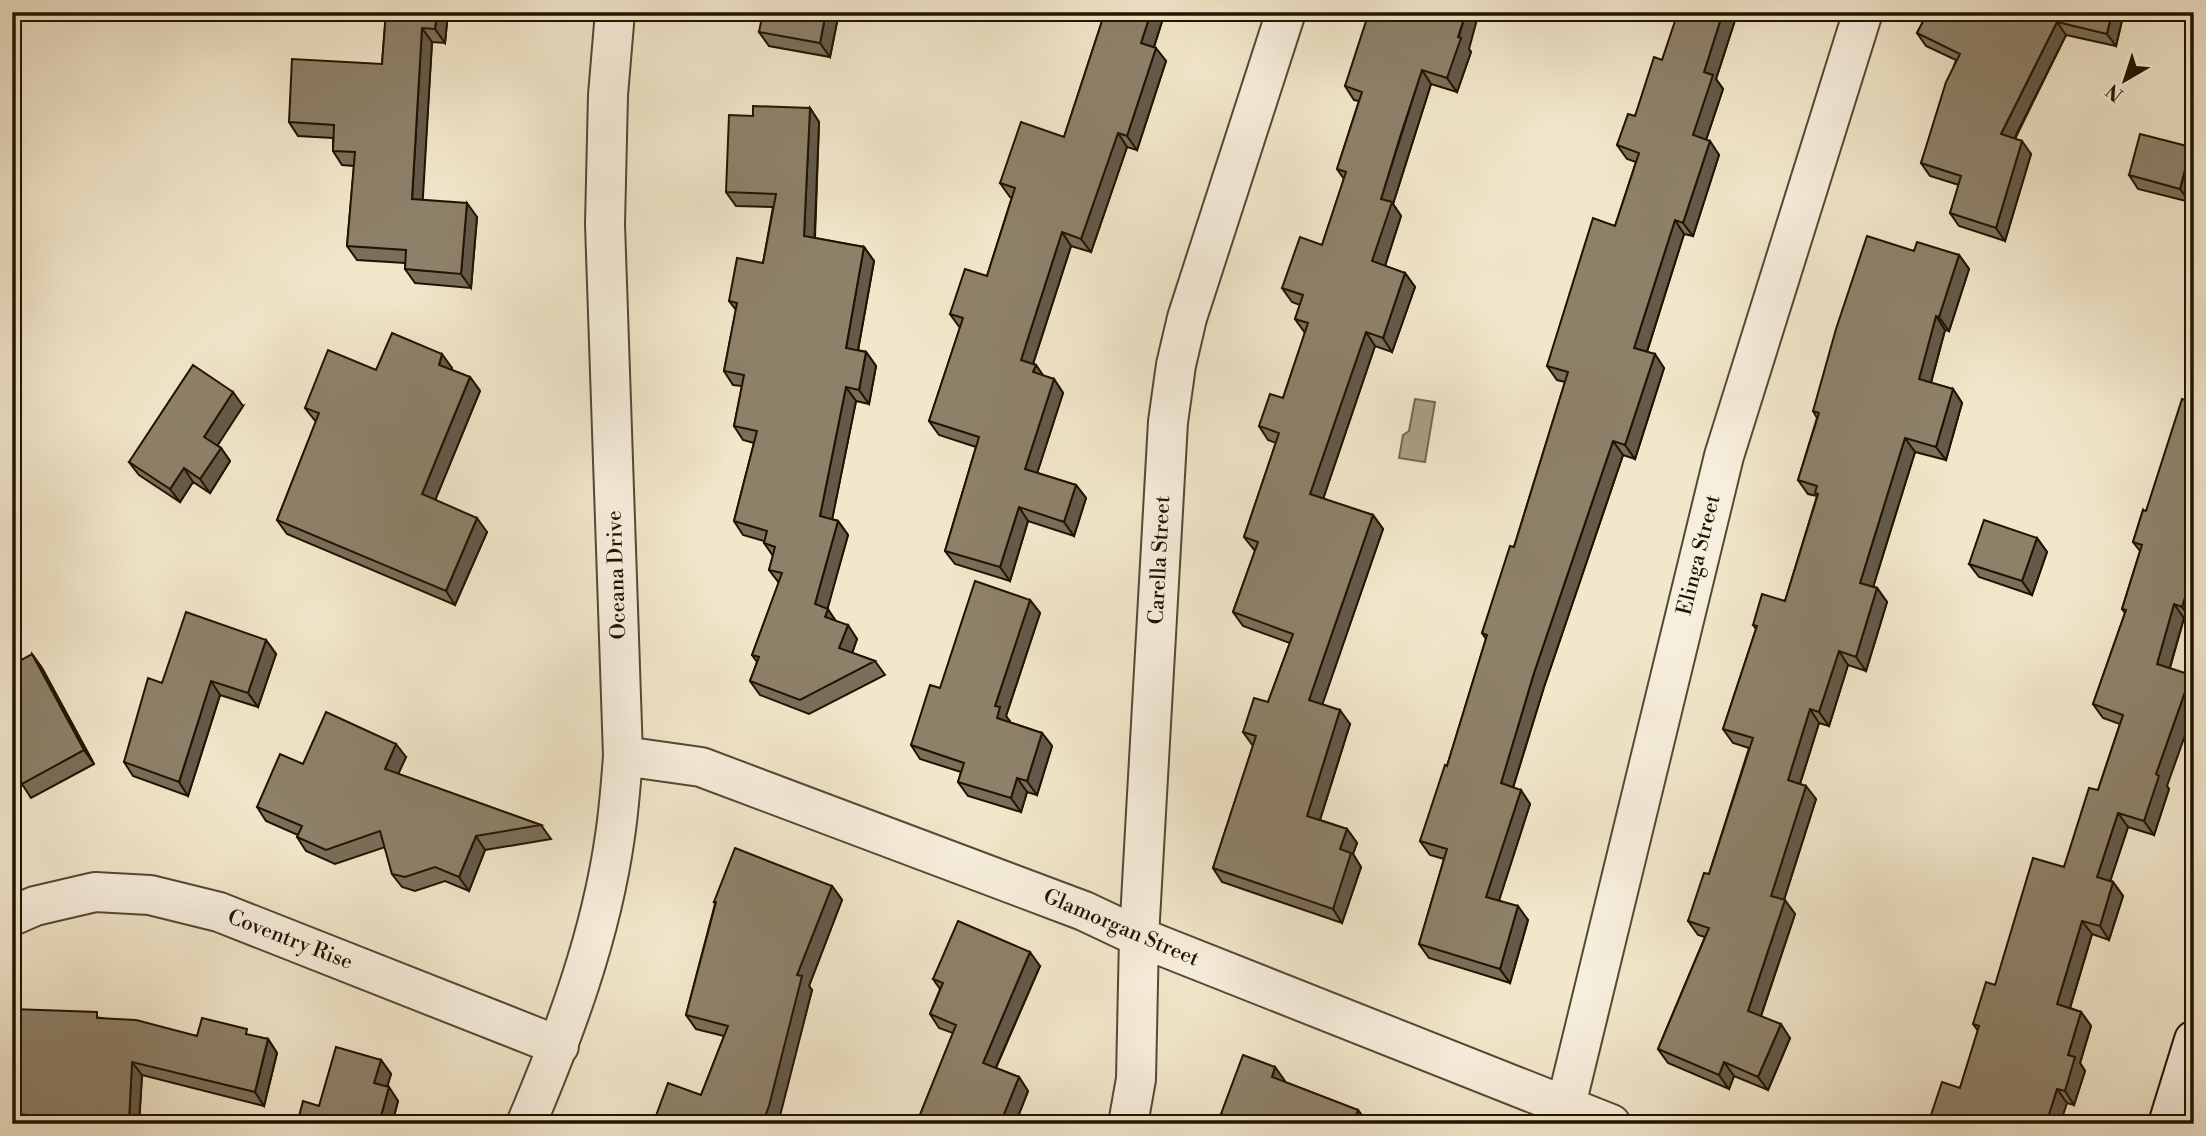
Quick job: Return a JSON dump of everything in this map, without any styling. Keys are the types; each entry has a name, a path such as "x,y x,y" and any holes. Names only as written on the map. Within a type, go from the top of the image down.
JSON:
{"street":[{"name":"Oceana Drive","path":"526,1124 559,1046 584,967 615,838 624,756 605,224 608,95 615,12"},
{"name":"Carella Street","path":"1128,1124 1136,1079 1139,937 1168,422 1176,365 1187,318 1286,12"},
{"name":"Elinga Street","path":"1566,1105 1724,456 1863,12"},
{"name":"Glamorgan Street","path":"624,756 701,767 1084,911 1139,937 1611,1124"},
{"name":"Coventry Rise","path":"12,916 35,906 95,892 150,895 219,912 559,1046"},
{"path":"2168,1124 2194,1040"}],"shaded area":[{"path":"1415,399 1435,402 1425,462 1399,458 1403,435 1409,431"}],"building":[{"path":"386,12 437,12 435,29 422,28 412,199 467,203 461,274 405,269 406,250 347,246 355,152 333,151 334,125 289,122 292,59 382,64"},
{"path":"763,12 826,12 820,43 759,32"},
{"path":"1105,12 1151,12 1141,43 1156,48 1127,136 1118,133 1081,239 1062,232 1021,360 1036,365 1033,372 1054,379 1025,469 1076,485 1064,522 1019,507 1000,567 945,551 979,437 929,421 963,318 950,314 965,269 987,276 1015,188 1000,183 1021,122 1064,137"},
{"path":"1369,12 1466,12 1458,37 1461,38 1447,78 1422,70 1400,137 1381,199 1392,202 1372,261 1405,273 1383,338 1366,332 1310,494 1373,515 1309,700 1340,710 1307,816 1347,829 1340,849 1351,853 1333,909 1213,868 1256,736 1243,732 1254,698 1268,702 1293,634 1233,612 1258,542 1244,537 1279,433 1259,426 1270,394 1283,398 1308,323 1295,319 1303,295 1282,288 1300,237 1322,245 1346,172 1337,169 1362,92 1345,86"},
{"path":"1678,12 1723,12 1704,72 1713,75 1693,135 1710,141 1683,223 1675,220 1634,348 1655,354 1625,445 1613,441 1534,673 1501,783 1521,790 1486,897 1518,906 1500,969 1419,944 1447,849 1420,841 1445,765 1447,766 1487,635 1482,633 1510,546 1514,547 1568,372 1547,366 1593,218 1615,226 1639,153 1617,145 1628,114 1635,116 1654,57 1662,60"},
{"path":"1928,12 2112,12 2107,34 2057,22 2001,134 2022,141 1996,228 1950,213 1961,176 1921,163 1946,82 1960,54 1917,33"},
{"path":"753,106 810,108 804,236 864,247 846,348 866,352 859,390 846,387 820,516 838,521 815,604 828,609 825,617 848,625 839,648 875,661 800,700 750,681 759,657 752,655 782,573 769,570 775,547 764,543 767,531 734,521 757,431 734,426 744,375 724,371 737,303 729,301 737,258 763,263 776,194 726,192 729,115 753,116"},
{"path":"2140,134 2191,147 2180,189 2129,175"},
{"path":"1867,236 1914,251 1917,242 1959,255 1939,317 1936,316 1919,379 1953,389 1936,447 1905,438 1860,583 1877,588 1856,657 1839,651 1819,712 1810,709 1788,780 1806,786 1771,896 1785,900 1748,1011 1781,1024 1758,1077 1724,1062 1719,1075 1658,1049 1709,928 1688,921 1704,873 1709,874 1753,738 1723,729 1757,626 1753,625 1762,594 1785,601 1818,494 1815,493 1817,486 1798,480 1819,413 1813,411 1836,329"},
{"path":"392,333 442,354 439,365 470,377 422,494 477,518 446,591 277,520 319,413 305,408 328,350 376,370"},
{"path":"193,365 233,392 204,437 221,448 200,479 184,468 170,489 129,462"},
{"path":"2182,399 2194,403 2194,569 2182,607 2174,604 2157,664 2191,675 2156,774 2159,776 2144,821 2118,813 2097,877 2113,882 2100,926 2082,921 2057,1004 2081,1012 2068,1055 2075,1057 2065,1091 2057,1089 2046,1124 1928,1124 1942,1082 1960,1088 1979,1026 1973,1024 1986,982 1995,985 2033,858 2064,867 2089,788 2098,790 2123,715 2093,704 2126,610 2122,609 2142,545 2133,542 2143,510 2146,511"},
{"path":"1984,520 2037,538 2022,581 1969,564"},
{"path":"975,581 1030,600 995,706 1000,707 997,718 1042,733 1027,781 1017,778 1011,798 958,782 964,763 911,745 930,685 940,688"},
{"path":"186,612 266,640 248,693 211,681 179,782 124,762 148,678 162,683"},
{"path":"32,654 84,750 22,784 12,767 12,665"},
{"path":"326,712 396,744 385,769 541,825 476,836 459,877 435,867 405,877 392,874 380,831 326,850 297,837 302,826 257,807 280,754 303,764"},
{"path":"735,848 832,886 797,975 802,976 769,1106 762,1124 653,1124 668,1083 701,1095 728,1026 686,1015 714,902"},
{"path":"958,921 1030,952 983,1063 1019,1077 1000,1124 929,1124 930,1119 920,1115 956,1025 930,1014 943,983 933,979"},
{"path":"12,1009 97,1012 97,1018 136,1020 197,1036 202,1018 247,1029 246,1034 268,1039 255,1092 132,1062 129,1121 12,1114"},
{"path":"336,1047 381,1060 374,1083 389,1087 379,1123 365,1119 363,1124 297,1124 303,1101 319,1106"},
{"path":"1243,1055 1275,1067 1272,1077 1358,1110 1353,1124 1232,1124 1234,1119 1221,1114"}]}
